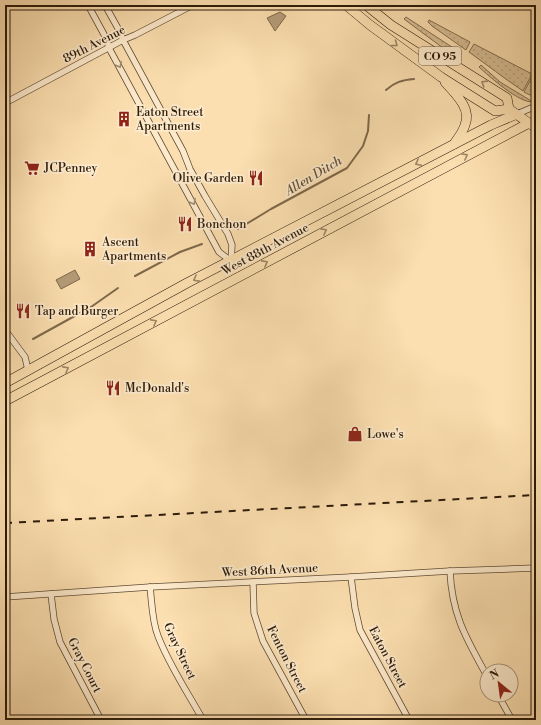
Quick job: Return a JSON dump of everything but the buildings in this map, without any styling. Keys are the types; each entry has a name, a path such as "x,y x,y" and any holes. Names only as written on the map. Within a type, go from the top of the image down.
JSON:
{"main road":[{"name":"CO 95","path":"346,5 370,25 441,77 495,111 509,109 534,123"},
{"name":"CO 95","path":"366,5 391,25 507,98 509,109"},
{"path":"441,77 464,106 466,113 466,124 453,146"},
{"name":"West 88th Avenue","path":"5,382 231,261 494,124 517,114"},
{"name":"West 88th Avenue","path":"5,401 534,123"}],"street":[{"path":"88,5 219,252 231,261"},
{"path":"105,5 120,32 122,40 183,151 205,196 228,234 232,245 231,261"},
{"name":"89th Avenue","path":"5,103 110,48 122,40 135,35 193,5"},
{"name":"West 88th Avenue","path":"517,114 536,106"},
{"path":"5,330 24,357 28,370"},
{"name":"West 86th Avenue","path":"5,597 150,587 450,571 536,568"},
{"path":"450,571 452,593 458,621 480,663"},
{"name":"Eaton Street","path":"351,577 355,608 360,630 409,720"},
{"name":"Fenton Street","path":"253,582 254,613 261,635 306,720"},
{"name":"Gray Street","path":"150,587 153,617 158,635 203,720"},
{"name":"Gray Court","path":"51,594 54,619 60,642 101,720"},
{"path":"502,703 512,720"}],"shaded area":[{"path":"280,12 286,16 275,31 267,18"},
{"path":"406,17 461,53 460,55 447,51 404,19"},
{"path":"429,20 470,42 466,50 432,26 428,22"},
{"path":"474,44 532,74 523,91 469,52"},
{"path":"481,65 500,82 533,102 520,98 505,89 479,67"},
{"path":"533,75 536,76 536,93 530,95 524,92"},
{"name":"Ascent Apartments","path":"75,270 80,279 61,289 56,280"}],"waterway":[{"name":"Allen Ditch","path":"386,90 399,82 414,79"},
{"name":"Allen Ditch","path":"238,229 271,209 347,168 363,146 368,131 369,115"},
{"path":"135,276 180,252 202,244"},
{"path":"33,339 91,307 118,288"},
{"path":"5,356 9,354"}],"railway":[{"path":"5,523 536,495"}],"place":[{"name":"Eaton Street Apartments","path":"124,119"},
{"name":"JCPenney","path":"32,168"},
{"name":"Olive Garden","path":"256,178"},
{"name":"Bonchon","path":"185,224"},
{"name":"Ascent Apartments","path":"90,249"},
{"name":"Tap and Burger","path":"23,311"},
{"name":"McDonald's","path":"113,388"},
{"name":"Lowe's","path":"355,434"}]}
